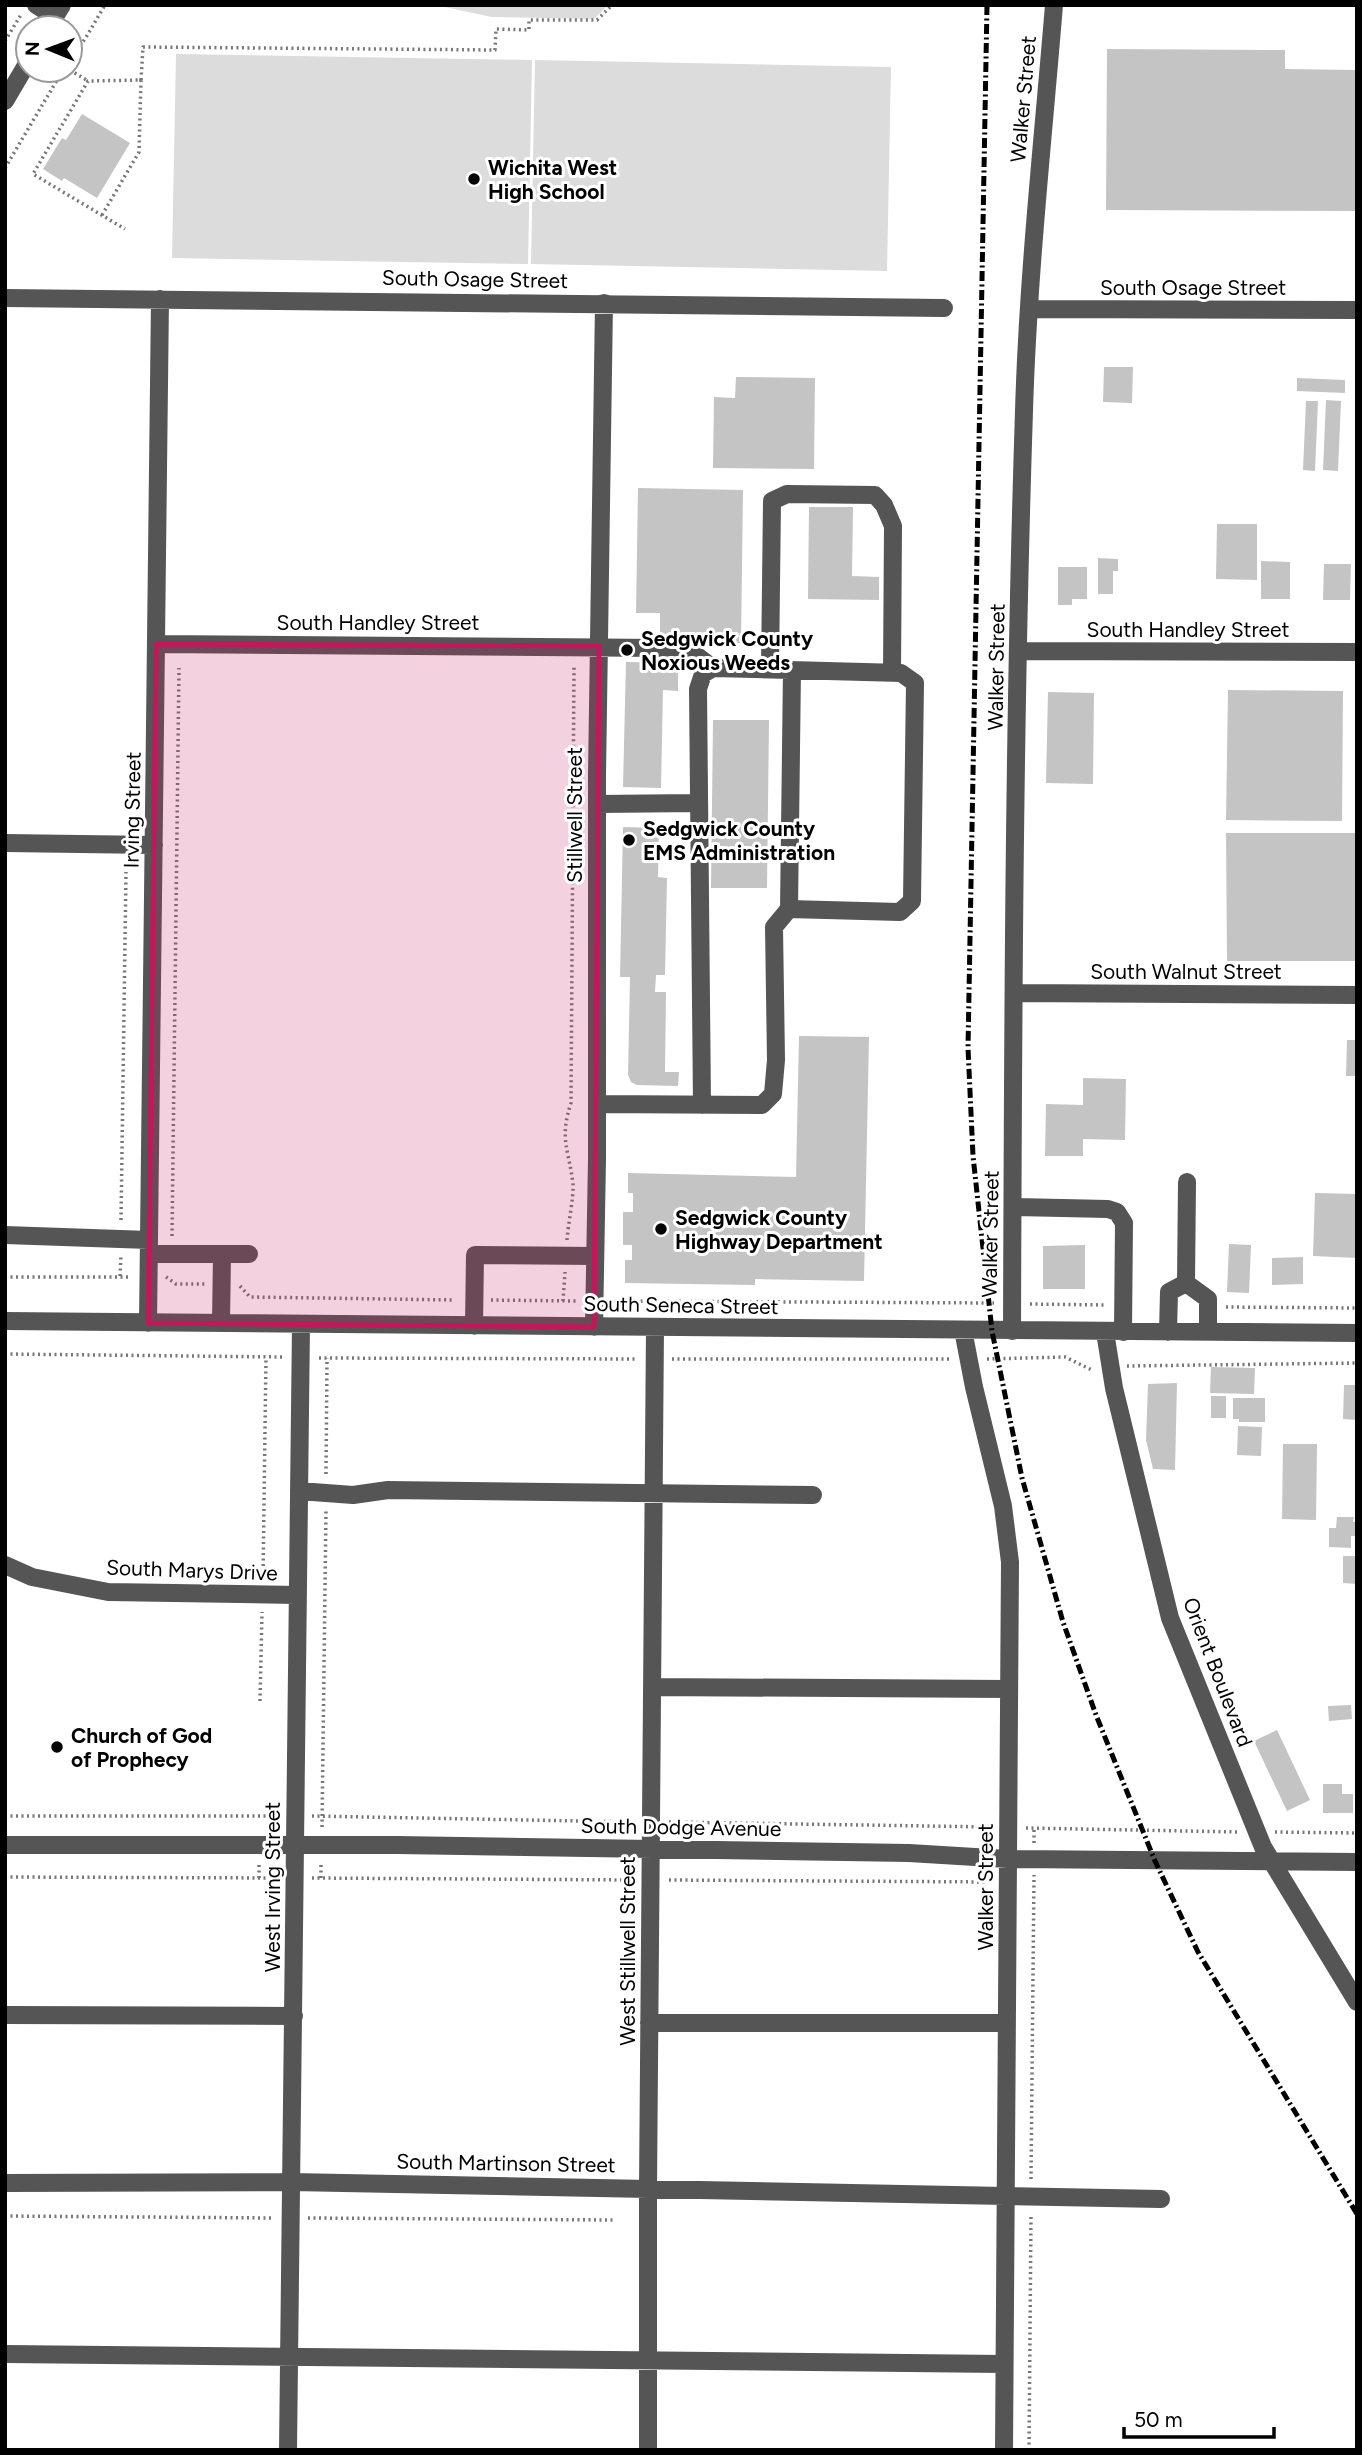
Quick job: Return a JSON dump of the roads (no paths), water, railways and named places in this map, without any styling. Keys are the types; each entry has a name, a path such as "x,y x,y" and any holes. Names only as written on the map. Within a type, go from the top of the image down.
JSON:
{"street":[{"name":"Walker Street","path":"1012,1331 1024,409 1029,309 1055,5"},
{"path":"5,101 15,84"},
{"name":"South Osage Street","path":"5,298 944,308"},
{"name":"Irving Street","path":"148,1323 160,299"},
{"name":"Stillwell Street","path":"594,1327 597,804 604,303"},
{"name":"South Osage Street","path":"1029,309 1357,310"},
{"path":"770,670 772,501 787,494 875,495 884,505 893,526 892,672"},
{"name":"South Handley Street","path":"156,644 660,648 693,653 713,668"},
{"name":"South Handley Street","path":"1019,651 1357,652"},
{"path":"702,1105 698,689 703,674 713,668 901,673 915,683 912,901 900,912 789,909"},
{"path":"597,1104 762,1105 774,1094 774,927 789,909 792,670"},
{"path":"597,804 699,803"},
{"path":"5,844 154,845"},
{"name":"South Walnut Street","path":"1015,993 1357,995"},
{"path":"1186,1283 1187,1182"},
{"path":"1013,1207 1108,1209 1117,1212 1124,1223 1123,1332"},
{"path":"5,1235 121,1239 172,1254 249,1254"},
{"path":"222,1254 222,1323"},
{"path":"474,1326 475,1255 595,1256"},
{"path":"1186,1283 1208,1298 1208,1332"},
{"path":"1168,1332 1168,1292 1186,1283"},
{"name":"South Seneca Street","path":"5,1321 1357,1333"},
{"name":"West Irving Street","path":"288,2450 301,1324"},
{"name":"West Stillwell Street","path":"648,2450 654,1327"},
{"name":"Walker Street","path":"963,1330 1003,1506 1010,1562 1004,2450"},
{"name":"Orient Boulevard","path":"1105,1332 1110,1368 1170,1618 1256,1832 1357,2002"},
{"path":"299,1490 353,1495 388,1490 813,1495"},
{"name":"South Marys Drive","path":"5,1565 32,1577 108,1592 297,1595"},
{"path":"652,1687 1009,1689"},
{"name":"South Dodge Avenue","path":"5,1844 322,1844 909,1853 1034,1860 1357,1862"},
{"path":"5,2015 294,2016"},
{"path":"649,2023 1007,2023"},
{"name":"South Martinson Street","path":"5,2183 292,2182 1161,2199"},
{"path":"5,2354 1004,2364"}],"railway":[{"path":"987,5 968,1048 973,1156 992,1331 1022,1478 1063,1622 1096,1715 1155,1861 1198,1952 1357,2214"}],"place":[{"name":"Wichita West High School","path":"474,179"},
{"name":"Sedgwick County Noxious Weeds","path":"627,650"},
{"name":"Sedgwick County EMS Administration","path":"629,840"},
{"name":"Sedgwick County Highway Department","path":"661,1229"},
{"name":"Church of God of Prophecy","path":"57,1747"}]}
